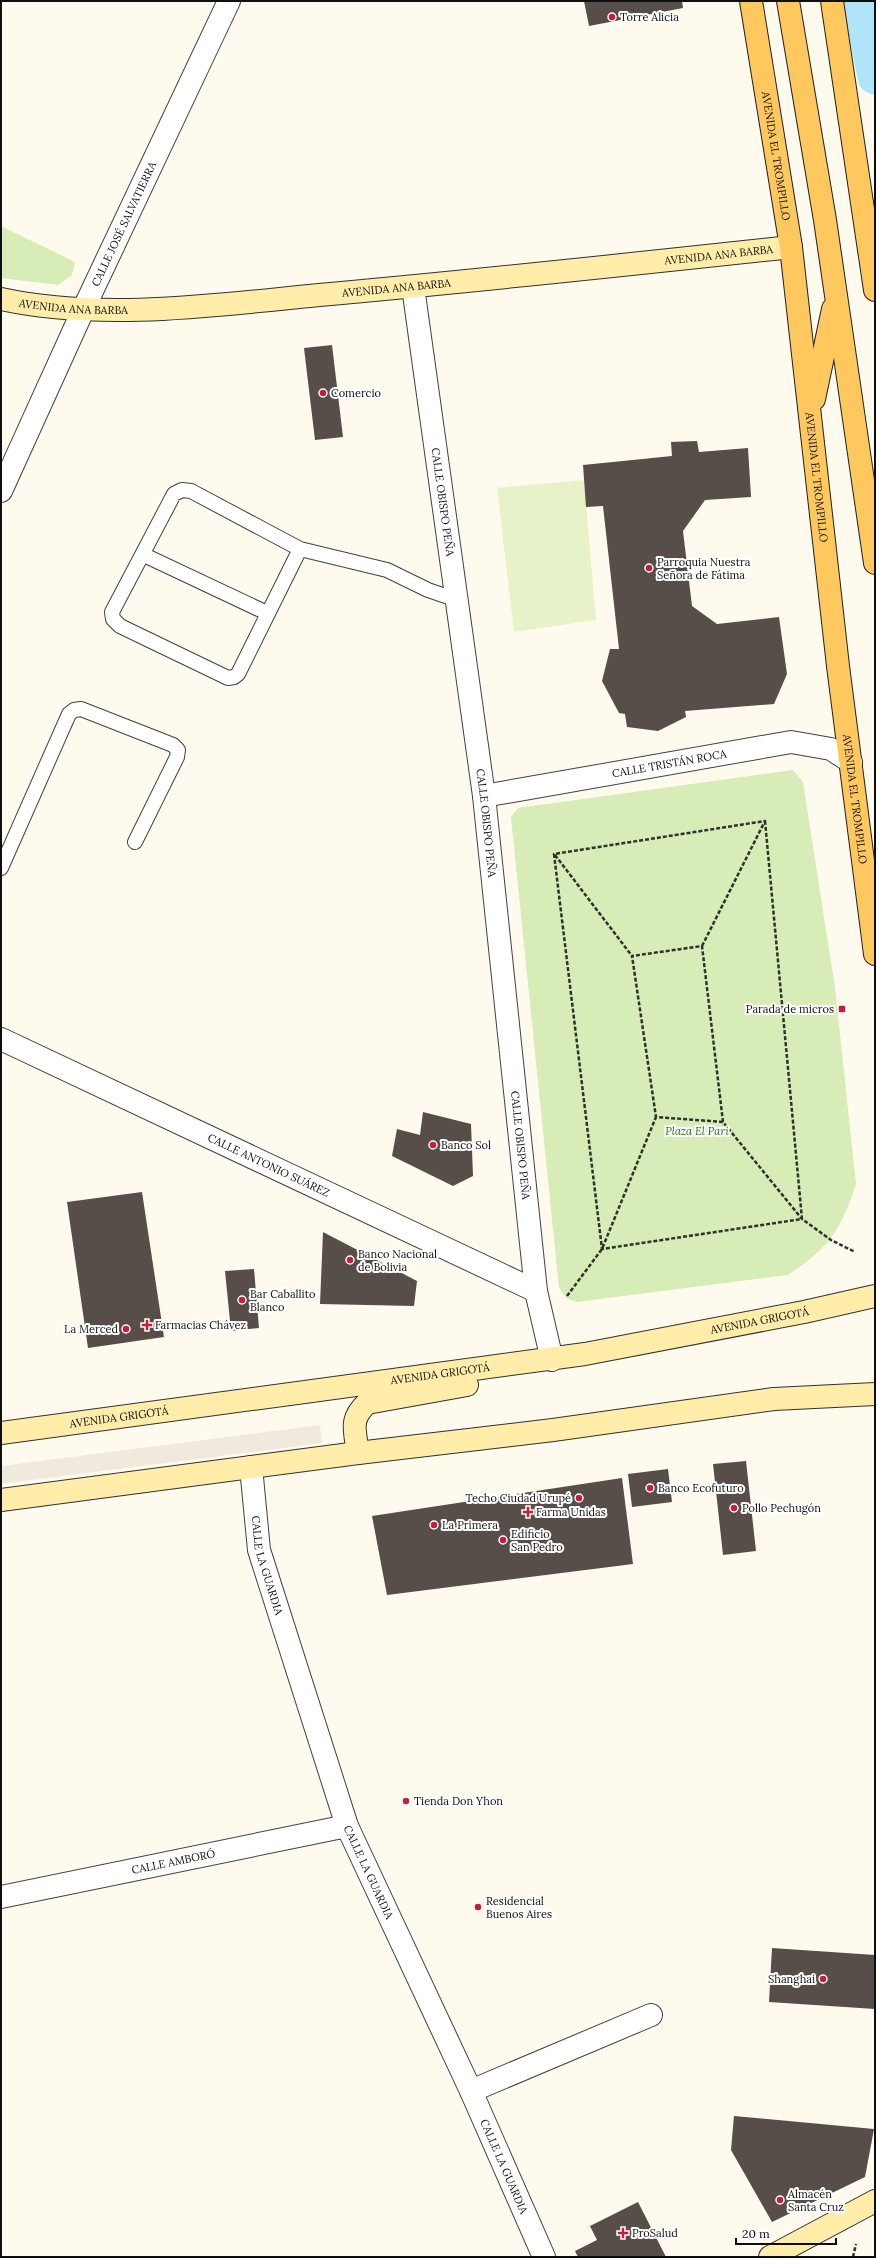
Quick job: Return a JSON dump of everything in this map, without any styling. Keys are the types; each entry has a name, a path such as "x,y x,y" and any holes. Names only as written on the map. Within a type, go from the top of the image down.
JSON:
{"main road":[{"name":"AVENIDA EL TROMPILLO","path":"751,1 791,247 838,666 875,954"},
{"path":"788,1 836,294 875,563"},
{"path":"832,1 875,290"},
{"name":"AVENIDA ANA BARBA","path":"1,299 38,307 175,308 413,287 791,247"},
{"path":"810,418 836,294"},
{"name":"AVENIDA GRIGOTÁ","path":"1,1433 552,1360 804,1312 875,1296"},
{"path":"358,1453 354,1425 356,1412 367,1403 542,1372 585,1354"},
{"path":"1,1500 358,1453 553,1430 774,1399 875,1394"},
{"path":"770,2257 875,2201"}],"street":[{"name":"CALLE JOSÉ SALVATIERRA","path":"1,491 84,308 229,1"},
{"name":"CALLE OBISPO PEÑA","path":"413,287 484,796 537,1296 552,1360"},
{"name":"CALLE TRISTÁN ROCA","path":"484,796 791,742 831,749 851,762"},
{"name":"CALLE ANTONIO SUÁREZ","path":"1,1039 537,1296"},
{"name":"CALLE LA GUARDIA","path":"251,1467 259,1550 346,1826 471,2091 544,2257"},
{"name":"CALLE AMBORÓ","path":"1,1897 346,1826"},
{"path":"471,2091 651,2014"}],"lane":[{"path":"300,550 267,613 238,674 234,678 228,678 120,626 113,620 112,612 144,555 174,494 182,490 191,491 300,550 386,570 428,590 457,600"},
{"path":"144,555 267,613"},
{"path":"1,868 69,714 74,710 81,709 173,745 178,750 177,757 135,842"}],"path":[{"path":"554,854 765,821"},
{"path":"765,821 702,946 723,1122 802,1219 831,1240 855,1252"},
{"path":"765,821 802,1219"},
{"path":"554,854 602,1249"},
{"path":"537,1296 566,1298 602,1249 656,1117 632,956 554,854"},
{"path":"632,956 702,946"},
{"path":"656,1117 723,1122"},
{"path":"602,1249 802,1219"}],"green space":[{"path":"1,226 75,262 72,275 58,285 1,278"},
{"path":"584,480 596,620 514,632 497,488"},
{"name":"Plaza El Pari","path":"793,770 803,782 835,988 856,1184 845,1214 832,1237 824,1246 814,1256 788,1275 577,1302 566,1298 559,1288 511,817 518,808"}],"shaded area":[{"path":"320,1425 322,1443 1,1484 1,1466"}],"building":[{"name":"Torre Alicia","path":"584,1 682,1 683,8 589,26"},
{"name":"Comercio","path":"332,345 343,437 315,440 304,348"},
{"name":"Parroquia Nuestra Señora de Fátima","path":"697,441 699,452 748,448 751,497 705,500 683,531 692,606 717,624 779,617 787,674 774,704 685,711 686,717 658,731 627,727 625,714 619,713 602,681 610,649 619,649 603,506 586,507 583,465 672,456 671,442"},
{"name":"Banco Sol","path":"423,1112 471,1124 473,1176 453,1186 392,1156 397,1129 420,1135"},
{"path":"142,1192 164,1337 88,1348 67,1202"},
{"name":"Banco Nacional de Bolivia","path":"323,1232 417,1281 414,1306 320,1304"},
{"name":"Bar Caballito Blanco","path":"254,1269 259,1328 231,1331 225,1271"},
{"name":"Pollo Pechugón","path":"746,1461 756,1551 723,1555 713,1464"},
{"name":"Banco Ecofuturo","path":"668,1469 672,1502 632,1507 628,1474"},
{"name":"Edificio San Pedro","path":"622,1478 633,1564 387,1595 372,1516"},
{"name":"Shanghai","path":"772,1948 875,1955 875,2009 769,2002"},
{"path":"734,2116 874,2129 865,2177 772,2222 731,2150"},
{"name":"ProSalud","path":"638,2202 666,2257 578,2257 575,2251 597,2240 590,2226"}],"waterway":[{"path":"860,1 875,77"}],"place":[{"name":"Torre Alicia","path":"612,17"},
{"name":"Comercio","path":"323,393"},
{"name":"Parroquia Nuestra Señora de Fátima","path":"649,568"},
{"name":"Parada de micros","path":"842,1009"},
{"name":"Banco Sol","path":"433,1145"},
{"name":"Banco Nacional de Bolivia","path":"350,1260"},
{"name":"Bar Caballito Blanco","path":"242,1300"},
{"name":"Farmacias Chávez","path":"147,1325"},
{"name":"La Merced","path":"126,1329"},
{"name":"Banco Ecofuturo","path":"650,1488"},
{"name":"Techo Ciudad Urupé","path":"579,1498"},
{"name":"Pollo Pechugón","path":"734,1508"},
{"name":"Farma Unidas","path":"528,1512"},
{"name":"La Primera","path":"434,1525"},
{"name":"Edificio San Pedro","path":"503,1540"},
{"name":"Tienda Don Yhon","path":"406,1801"},
{"name":"Residencial Buenos Aires","path":"478,1907"},
{"name":"Shanghai","path":"823,1979"},
{"name":"Almacén Santa Cruz","path":"780,2200"},
{"name":"ProSalud","path":"623,2233"}]}
